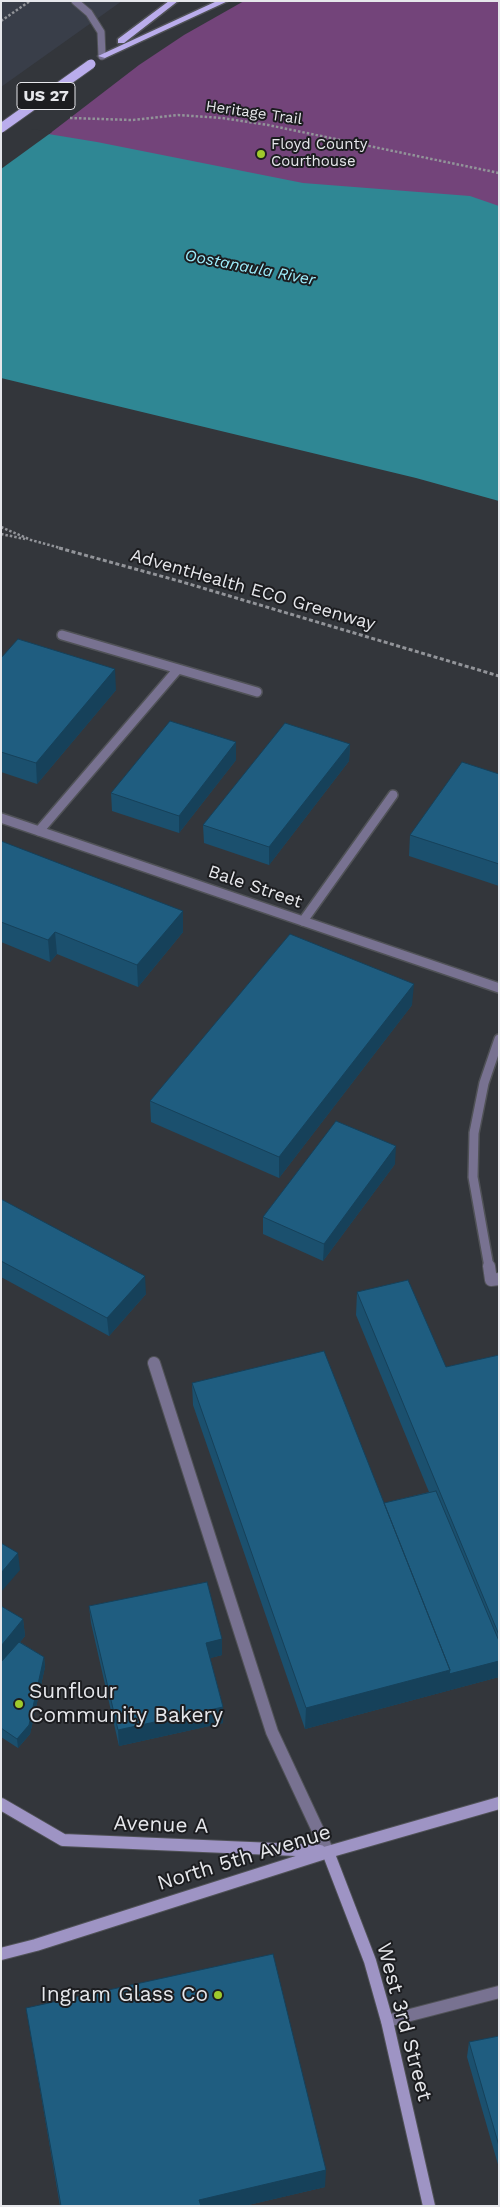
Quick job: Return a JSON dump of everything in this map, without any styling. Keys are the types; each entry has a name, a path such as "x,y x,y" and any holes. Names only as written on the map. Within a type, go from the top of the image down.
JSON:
{"main road":[{"name":"US 27","path":"1,128 102,56 174,1"},
{"path":"102,56 224,1"}],"street":[{"path":"76,1 89,13 96,23 100,32 102,56"},
{"path":"62,635 257,692"},
{"path":"39,831 178,669"},
{"path":"304,921 393,795"},
{"name":"Bale Street","path":"1,818 499,988"},
{"path":"499,1039 484,1082 474,1133 473,1177 491,1280 499,1279"},
{"path":"154,1363 272,1732 328,1852"},
{"name":"North 5th Avenue","path":"1,1954 36,1945 328,1852 499,1803"},
{"name":"Avenue A","path":"1,1804 63,1840 328,1852"},
{"name":"West 3rd Street","path":"328,1852 370,1961 387,2021 429,2206"},
{"path":"387,2021 499,1992"}],"path":[{"path":"1,21 30,1"},
{"name":"Heritage Trail","path":"68,118 132,120 178,115 222,118 268,124 499,173"},
{"name":"AdventHealth ECO Greenway","path":"1,527 31,540 225,594 499,676"},
{"path":"1,534 31,540"}],"shaded area":[{"path":"1,1 122,1 1,87"},
{"name":"Floyd County Courthouse","path":"244,1 499,1 499,322 1,171 139,65 184,35"}],"water":[{"name":"Oostanaula River","path":"30,131 97,142 303,183 470,196 499,206 499,501 416,478 1,378 1,132"}],"pier":[{"path":"1,129 31,129 52,132 1,169"}],"building":[{"path":"18,639 115,669 36,763 1,752 1,658"},
{"path":"170,721 236,742 179,816 111,793"},
{"path":"285,723 350,744 269,847 203,825"},
{"path":"462,762 499,774 499,864 410,835"},
{"path":"1,841 183,911 137,965 55,932 48,940 1,922"},
{"path":"290,934 414,984 279,1157 150,1101"},
{"path":"336,1121 396,1146 324,1244 263,1217"},
{"path":"1,1199 145,1276 107,1318 1,1261"},
{"path":"408,1280 446,1367 499,1355 499,1635 357,1292"},
{"path":"324,1351 450,1670 306,1708 192,1383"},
{"path":"436,1491 499,1641 499,1661 449,1674 450,1670 384,1503"},
{"path":"1,1543 18,1553 1,1573"},
{"path":"207,1582 222,1639 206,1643 223,1707 118,1730 89,1606"},
{"path":"1,1606 23,1619 1,1646"},
{"name":"Sunflour Community Bakery","path":"19,1642 44,1657 29,1725 17,1739 1,1728 1,1662"},
{"path":"273,1954 326,2170 199,2200 201,2206 61,2206 26,2008"},
{"path":"499,2036 499,2146 469,2042"}],"place":[{"name":"Floyd County Courthouse","path":"261,154"},
{"name":"Sunflour Community Bakery","path":"19,1704"},
{"name":"Ingram Glass Co","path":"218,1995"}]}
